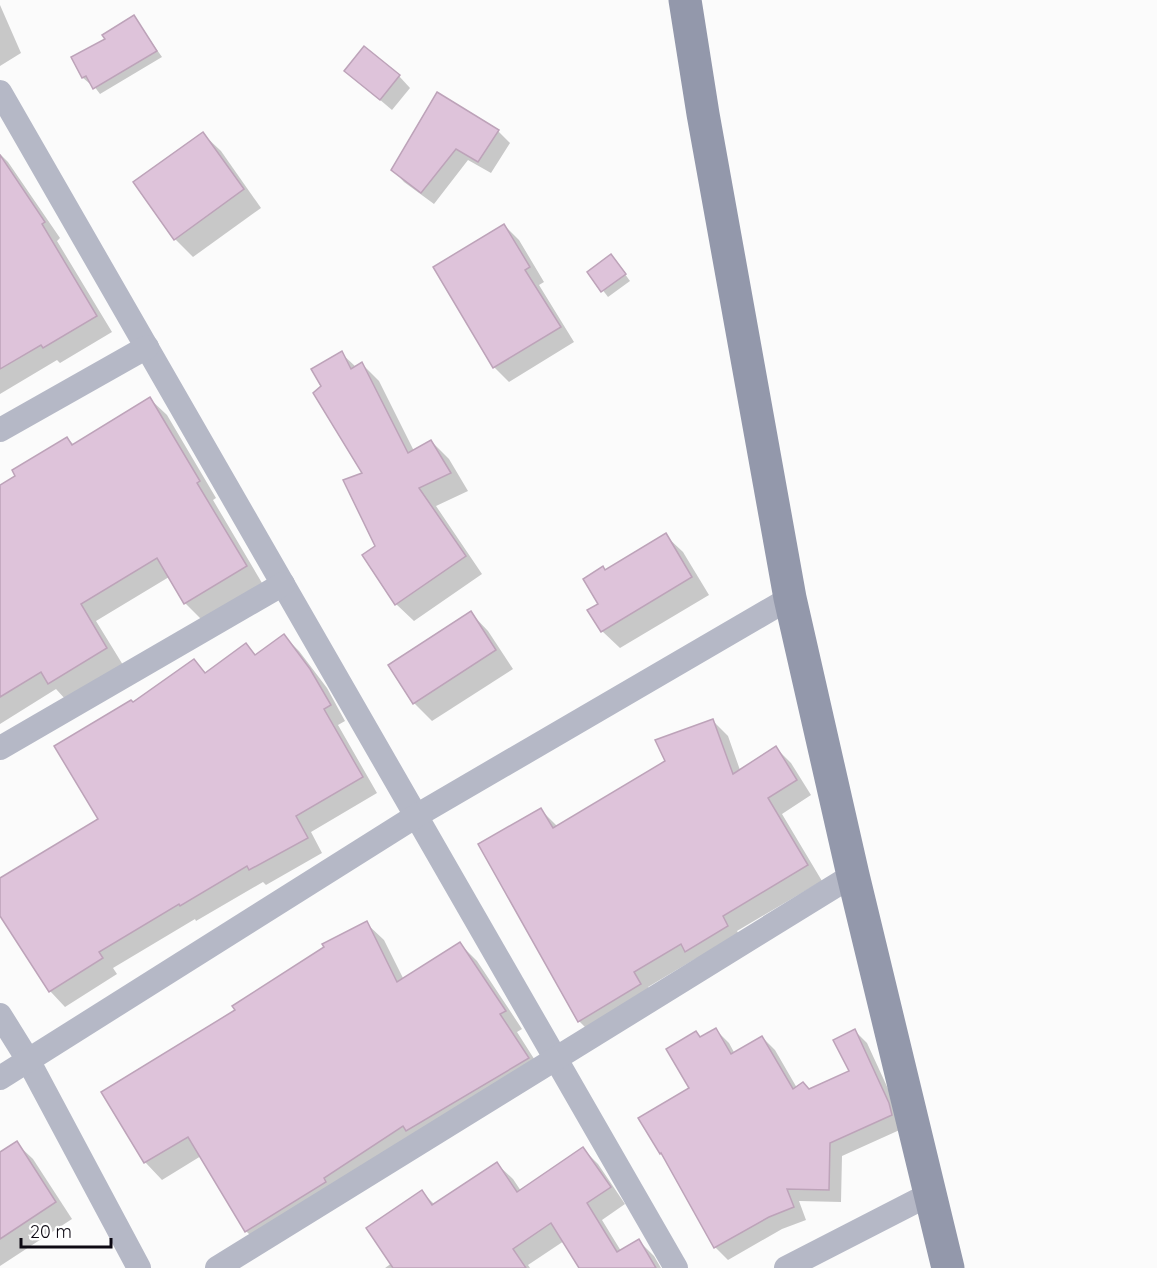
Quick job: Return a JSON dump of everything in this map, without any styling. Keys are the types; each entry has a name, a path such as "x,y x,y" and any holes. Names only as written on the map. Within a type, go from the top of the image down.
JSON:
{"street":[{"path":"685,0 703,114 790,597 853,875 948,1268"},
{"path":"0,92 676,1268"},
{"path":"0,430 147,347"},
{"path":"0,748 283,584"},
{"path":"0,1078 416,816 790,597"},
{"path":"217,1268 853,875"},
{"path":"0,1015 28,1060 139,1268"},
{"path":"786,1268 930,1194"}],"building":[{"path":"134,15 157,51 93,89 86,76 82,78 71,57 105,39 102,35"},
{"path":"364,46 400,75 380,100 344,71"},
{"path":"437,92 499,130 478,162 456,149 421,193 391,170"},
{"path":"203,132 244,189 174,240 133,182"},
{"path":"0,155 45,222 42,224 97,316 43,348 41,345 0,369"},
{"path":"504,224 530,267 525,270 561,327 493,368 433,267"},
{"path":"611,254 626,274 601,292 587,272"},
{"path":"342,351 351,369 362,362 408,453 431,440 451,473 419,488 466,556 395,605 362,555 375,546 343,480 362,473 313,393 321,386 311,369"},
{"path":"150,397 200,481 197,483 247,566 184,604 157,558 81,604 107,648 48,684 41,672 0,697 0,485 15,476 12,470 67,437 72,445"},
{"path":"666,533 692,577 601,632 587,610 598,604 583,579 603,566 605,570"},
{"path":"471,611 496,650 413,704 388,665"},
{"path":"284,634 310,669 331,705 324,709 363,777 296,816 308,838 249,870 247,866 180,906 179,904 99,952 103,958 49,992 0,916 0,878 98,819 54,746 131,700 133,702 194,659 205,673 246,643 255,655"},
{"path":"713,719 733,774 776,746 797,780 768,798 808,865 723,916 728,926 685,952 681,944 634,972 641,984 578,1022 478,844 541,808 553,828 665,761 655,740"},
{"path":"367,921 397,982 460,942 506,1011 500,1014 529,1058 406,1131 403,1126 324,1178 326,1182 245,1232 188,1137 144,1163 101,1092 235,1010 232,1006 324,947 322,944"},
{"path":"716,1028 731,1054 762,1036 793,1089 803,1082 809,1089 849,1071 833,1040 855,1029 889,1103 892,1115 830,1143 829,1190 787,1189 794,1207 769,1217 714,1248 661,1153 638,1118 689,1088 666,1049 696,1031 700,1037"},
{"path":"17,1141 56,1202 0,1239 0,1152"},
{"path":"583,1147 611,1187 587,1203 617,1252 639,1239 656,1268 579,1268 551,1223 513,1249 526,1268 393,1268 366,1228 422,1190 432,1205 497,1162 517,1192"}]}
